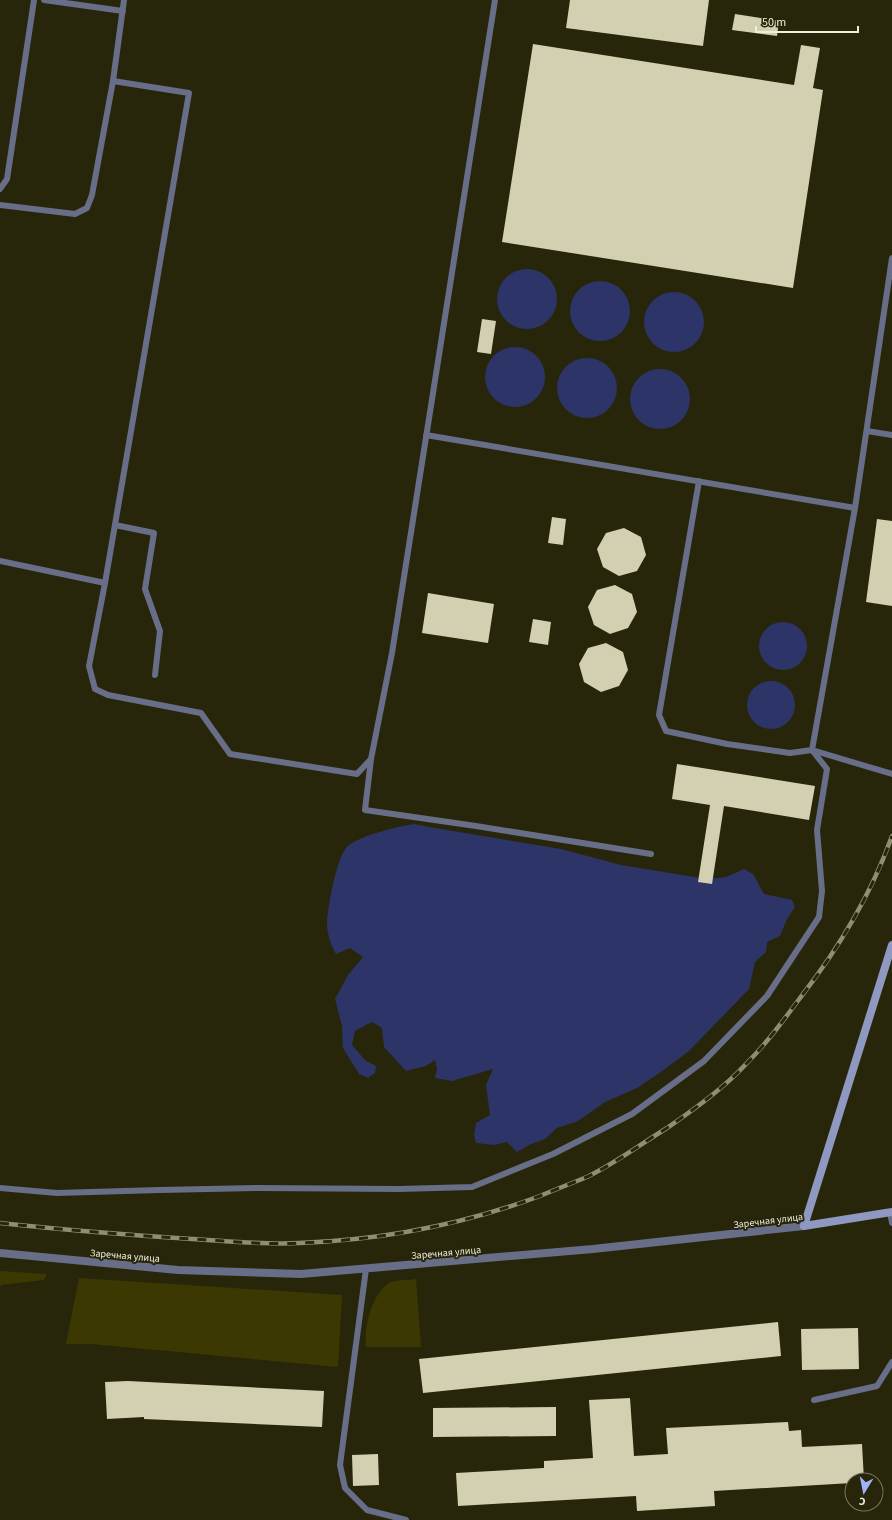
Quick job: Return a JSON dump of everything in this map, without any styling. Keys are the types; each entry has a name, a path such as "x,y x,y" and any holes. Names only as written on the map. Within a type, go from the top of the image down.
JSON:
{"street":[{"path":"804,1226 892,945"},
{"name":"Заречная улица","path":"0,1253 178,1270 301,1274 593,1249 804,1226 891,1212"}],"lane":[{"path":"0,189 7,179 34,0"},
{"path":"44,0 123,11"},
{"path":"0,205 75,214 87,208 92,195 113,81 124,0"},
{"path":"495,0 392,653 371,759 365,810 651,854"},
{"path":"113,81 189,93 105,583 89,666 95,689 108,695 201,713 230,754 357,774 371,759"},
{"path":"0,1188 57,1194 252,1188 399,1189 472,1187 553,1154 632,1114 704,1061 767,996 819,917 822,891 816,830 827,769 812,750 855,508 892,257"},
{"path":"867,431 892,435"},
{"path":"426,435 855,508"},
{"path":"699,482 659,715 666,731 726,744 790,753 812,750 892,774"},
{"path":"115,525 154,533 145,589 160,631 155,675"},
{"path":"0,561 105,583"},
{"path":"891,1212 892,1223"},
{"path":"366,1269 340,1465 345,1488 367,1510 406,1520"},
{"path":"814,1400 876,1386 892,1362"}],"shaded area":[{"path":"0,1271 47,1274 44,1280 1,1285 0,1288"},
{"path":"79,1278 342,1295 338,1367 92,1344 66,1344"},
{"path":"416,1279 421,1347 366,1347 366,1330 370,1312 373,1303 383,1288 391,1282"}],"water":[{"path":"527,269 544,274 552,282 557,299 552,316 544,324 527,329 510,324 502,316 497,299 502,282 510,274"},
{"path":"600,281 617,286 625,294 630,311 625,328 617,336 600,341 583,336 575,328 570,311 575,294 583,286"},
{"path":"674,292 691,297 699,305 704,322 699,339 691,347 674,352 657,347 649,339 644,322 649,305 657,297"},
{"path":"515,347 532,352 540,360 545,377 540,394 532,402 515,407 498,402 490,394 485,377 490,360 498,352"},
{"path":"587,358 604,363 612,371 617,388 612,405 604,413 587,418 570,413 562,405 557,388 562,371 570,363"},
{"path":"660,369 677,374 685,382 690,399 685,416 677,424 660,429 643,424 635,416 630,399 635,382 643,374"},
{"path":"778,622 788,622 800,629 807,641 807,651 800,663 788,670 778,670 770,666 763,659 759,651 759,641 763,633 770,626"},
{"path":"766,681 776,681 788,688 795,700 795,710 788,722 776,729 766,729 758,725 751,718 747,710 747,700 751,692 758,685"},
{"path":"414,824 561,849 621,865 707,879 726,877 744,869 753,874 764,894 792,900 795,907 787,919 780,936 767,942 766,952 755,962 749,989 689,1051 637,1088 605,1102 578,1121 557,1128 545,1139 529,1145 517,1152 507,1142 494,1145 476,1143 474,1135 476,1123 490,1115 486,1085 493,1069 452,1081 435,1078 437,1069 435,1060 426,1066 406,1071 384,1047 382,1028 372,1022 355,1031 352,1045 366,1061 376,1066 375,1073 368,1078 359,1074 343,1048 342,1026 335,999 348,975 363,957 350,948 336,954 329,938 327,922 333,884 339,863 346,848 358,840 398,827"}],"building":[{"path":"570,0 709,0 703,46 566,28"},
{"path":"735,14 779,21 777,36 732,30"},
{"path":"533,44 794,85 801,45 820,48 813,88 823,90 793,288 502,242"},
{"path":"482,319 496,321 491,354 477,352"},
{"path":"552,517 566,519 563,545 548,543"},
{"path":"877,519 892,521 892,606 866,602"},
{"path":"624,528 641,537 646,555 637,571 619,576 603,567 597,549 606,533"},
{"path":"615,585 632,594 637,612 628,628 610,634 594,625 588,607 597,590"},
{"path":"428,593 494,604 488,643 422,633"},
{"path":"533,619 551,622 548,645 529,642"},
{"path":"606,643 623,652 628,670 619,686 601,692 584,682 579,664 588,648"},
{"path":"677,764 815,786 809,820 724,806 712,884 698,882 710,805 672,799"},
{"path":"778,1322 781,1356 423,1393 419,1359"},
{"path":"858,1328 859,1369 802,1370 801,1329"},
{"path":"128,1381 324,1391 322,1427 144,1419 144,1417 107,1419 105,1382"},
{"path":"630,1398 634,1456 668,1454 666,1428 788,1422 789,1431 801,1430 802,1447 862,1444 864,1472 844,1472 844,1483 714,1491 715,1506 637,1511 636,1496 458,1506 456,1473 544,1468 544,1461 593,1458 589,1400"},
{"path":"556,1407 556,1436 433,1437 433,1408"},
{"path":"378,1454 379,1485 353,1486 352,1455"}],"railway":[{"path":"0,1223 144,1236 273,1244 330,1241 391,1234 451,1223 511,1206 589,1176 629,1153 698,1106 728,1082 760,1048 781,1024 841,940 864,900 884,858 892,836"}]}
